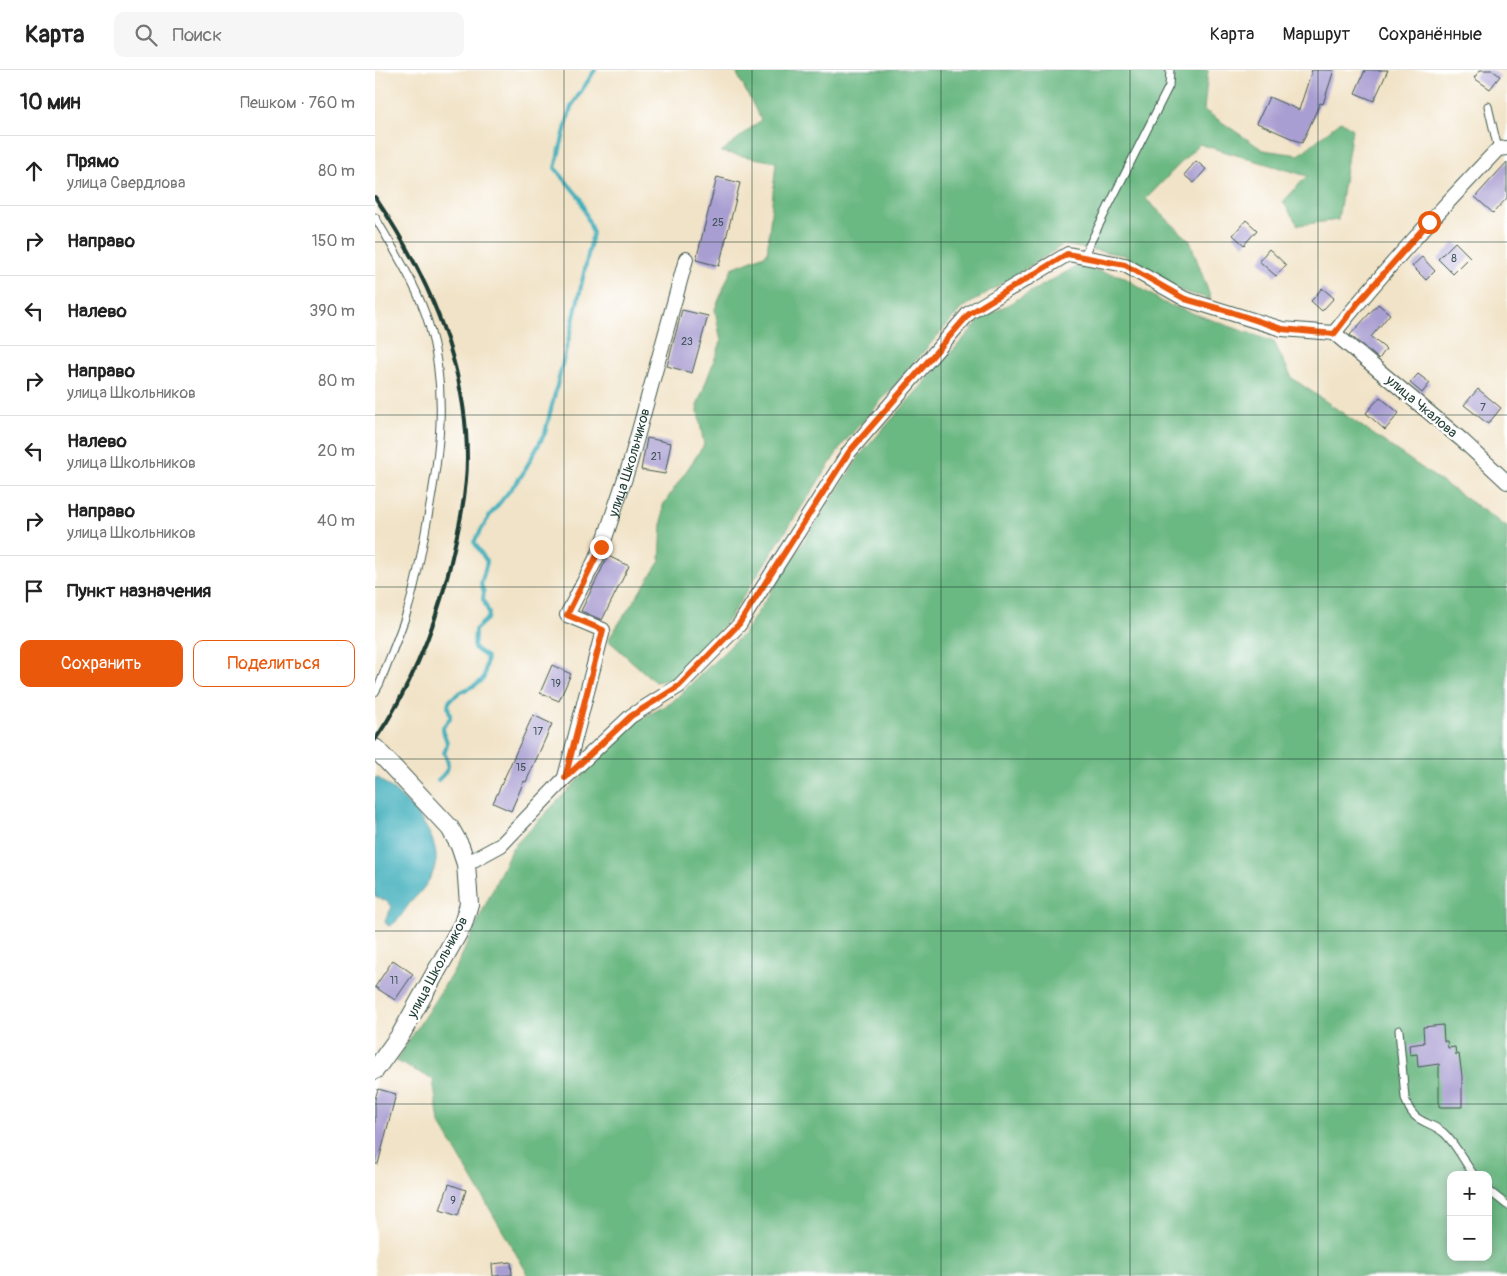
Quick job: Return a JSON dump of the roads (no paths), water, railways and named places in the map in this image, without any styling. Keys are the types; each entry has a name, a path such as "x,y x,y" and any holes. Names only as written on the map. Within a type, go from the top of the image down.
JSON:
{"street":[{"path":"565,778 631,716 679,686 739,624 849,452 969,314 1067,254 1125,265 1185,299 1282,329 1334,334 1358,303 1429,222 1503,148"},
{"name":"улица Школьников","path":"375,1070 401,1034 463,924 469,904 466,864 501,845 565,778 603,630 567,615 601,547 630,463 686,259"},
{"name":"улица Чкалова","path":"1334,334 1462,440 1507,482"},
{"path":"375,748 450,828 460,846 466,864"}],"lane":[{"path":"1083,257 1169,86 1170,70"},
{"path":"1487,106 1503,148"},
{"path":"375,217 423,305 435,346 441,400 440,435 435,479 420,562 407,611 375,692"},
{"path":"1399,1030 1405,1098 1408,1108 1424,1123 1444,1133 1471,1171"},
{"path":"1492,1193 1507,1205"}],"water":[{"path":"377,777 396,792 423,822 434,844 436,855 435,868 429,880 399,918 389,926 385,920 392,907 388,902 375,896 375,778"}],"waterway":[{"path":"438,780 448,768 448,761 444,753 447,742 443,727 450,718 449,702 452,698 482,680 485,672 487,657 474,648 475,630 488,618 489,613 483,599 484,592 481,584 487,562 474,542 490,515 522,475 545,433 593,233 580,198 555,168 571,107 595,70"}],"railway":[{"path":"375,197 411,257 441,321 452,354 460,388 467,458 467,473 461,516 448,574 435,618 409,681 375,740"}]}
